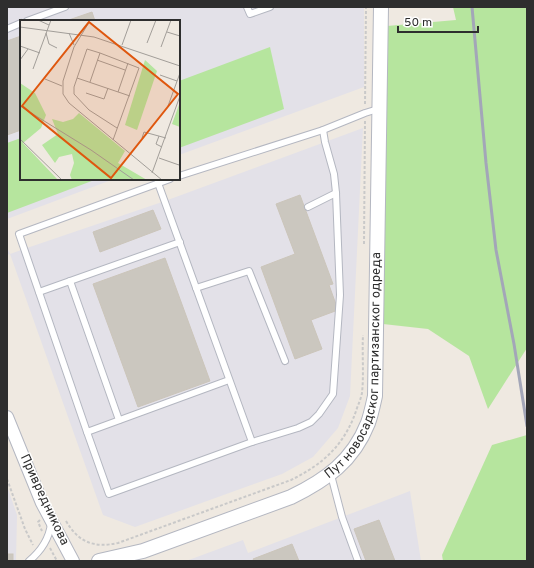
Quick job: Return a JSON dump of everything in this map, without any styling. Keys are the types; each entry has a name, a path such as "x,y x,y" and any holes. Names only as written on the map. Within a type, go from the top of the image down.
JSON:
{"street":[{"name":"Пут новосадског партизанског одреда","path":"99,561 143,551 291,497 312,487 331,475 345,461 359,443 368,423 375,396 380,7"},
{"name":"Привредникова","path":"7,417 47,519 73,561"},
{"path":"130,561 143,551"}],"lane":[{"path":"30,20 65,7"},
{"path":"248,7 250,14 270,7"},
{"path":"7,29 20,23"},
{"path":"180,176 323,130 378,109"},
{"path":"167,180 19,234 109,494 252,442 298,428 312,422 333,394 340,296 336,193 334,174 323,130"},
{"path":"158,183 252,442"},
{"path":"308,207 336,193"},
{"path":"39,292 180,242"},
{"path":"196,288 249,271 285,362"},
{"path":"70,281 119,420"},
{"path":"87,432 230,380"},
{"path":"331,475 342,517 358,561"},
{"path":"29,561 38,553 50,533 47,519"}],"path":[{"path":"364,244 366,7"},
{"path":"65,519 71,530 80,538 94,545 118,543 291,480 319,464 344,438 354,417 362,394 363,330"},
{"path":"7,479 29,537"}],"shaded area":[{"path":"7,7 364,7 364,87 180,155 180,20 20,20 20,180 111,180 7,219"},
{"path":"363,128 350,396 338,428 313,457 282,474 135,527 103,515 10,254 165,201"},
{"path":"7,248 10,254 7,255"},
{"path":"7,486 17,515 16,561 7,561"},
{"path":"410,491 421,561 186,561 243,540 248,553"}],"green space":[{"path":"453,7 527,7 527,348 488,409 469,356 428,329 383,324 387,26 456,20"},
{"path":"270,47 284,109 180,148 180,81"},
{"path":"20,138 20,180 94,180 7,213 7,143"},
{"path":"527,435 527,561 443,561 442,555 492,445"}],"building":[{"path":"92,12 95,20 69,20"},
{"path":"20,36 20,130 7,135 7,41"},
{"path":"300,195 333,284 329,285 338,310 311,320 322,349 295,359 261,267 295,254 276,204"},
{"path":"153,210 161,229 100,252 93,232"},
{"path":"165,258 210,381 138,407 93,284"},
{"path":"379,520 395,561 366,561 354,529"},
{"path":"292,544 299,561 254,561 253,559"},
{"path":"7,554 13,554 13,561 7,561"}],"railway":[{"path":"472,7 486,163 496,250 514,344 527,426"}]}
